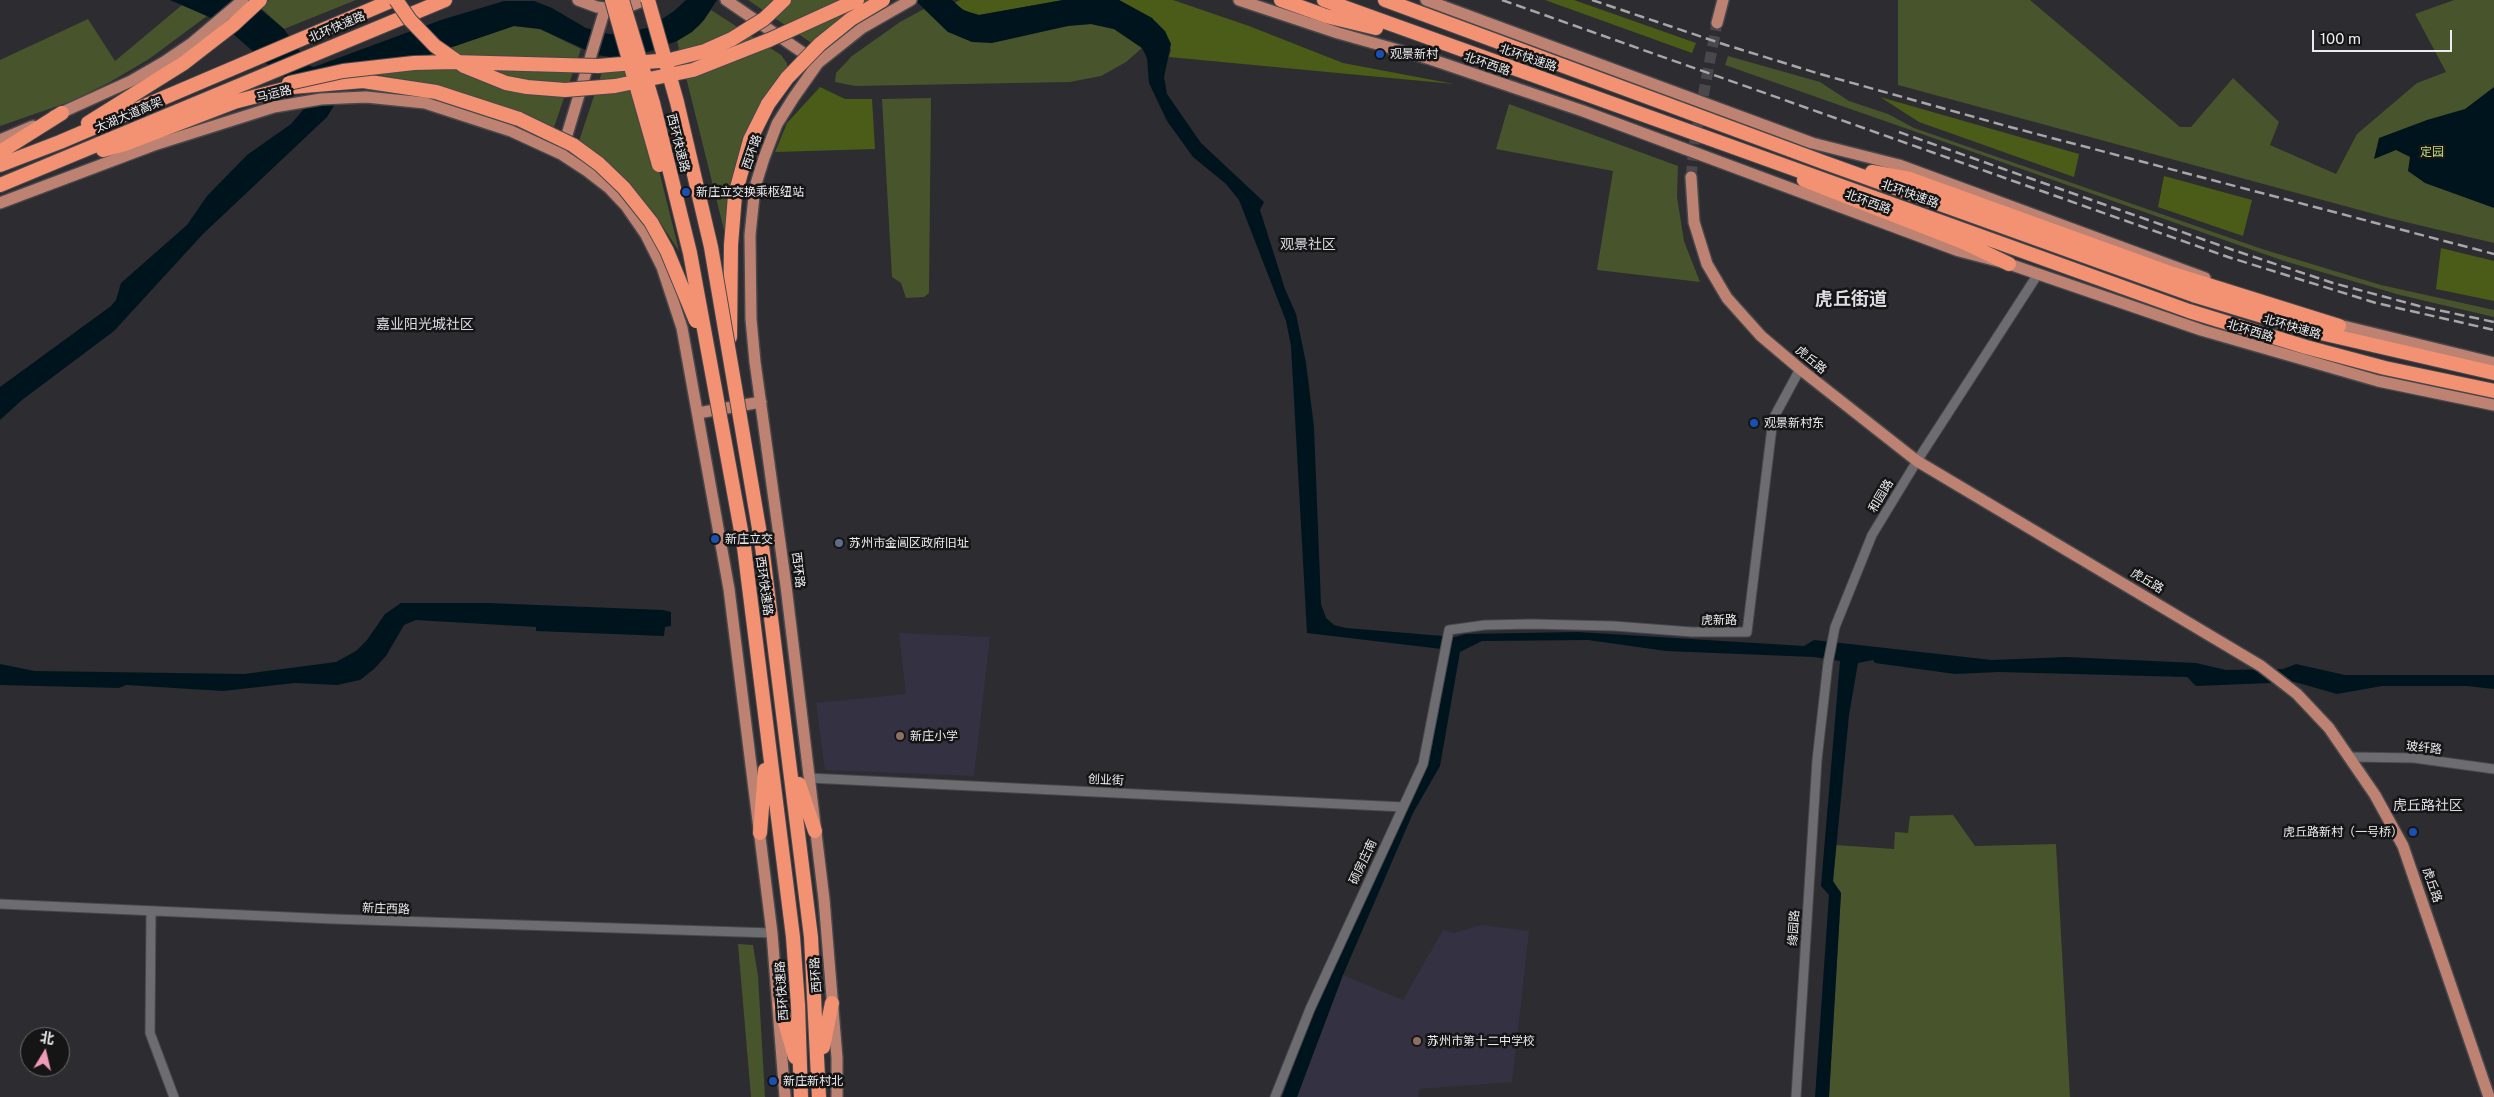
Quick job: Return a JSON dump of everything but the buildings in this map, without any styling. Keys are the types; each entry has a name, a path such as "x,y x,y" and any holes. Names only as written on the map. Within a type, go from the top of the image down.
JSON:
{"highway":[{"path":"60,142 120,101 184,63 219,29 260,0"},
{"path":"395,0 428,39 464,66 506,83 565,90 615,86 693,70 760,44 857,0"},
{"name":"北环快速路","path":"254,59 395,0"},
{"name":"北环快速路","path":"268,72 444,0"},
{"name":"西环快速路","path":"622,0 653,103 690,253 744,547 793,937 798,1006 801,1097"},
{"name":"西环快速路","path":"646,0 684,131 711,247 731,352 762,546 811,937 819,1097"},
{"path":"68,158 125,144 230,103 343,71 414,63 453,62 598,66 670,60 704,51 732,39 764,19 784,0"},
{"path":"731,352 730,276 732,221 740,171 754,130 775,93 809,54 842,26 883,0"},
{"path":"1281,0 1326,16 1431,40"},
{"name":"北环快速路","path":"1324,0 2188,311 2306,347 2385,368 2494,392"},
{"name":"北环快速路","path":"1385,0 1823,162 2193,295 2312,331 2494,373"},
{"path":"609,4 659,163 698,326"},
{"name":"太湖大道高架","path":"0,164 60,142 254,59"},
{"name":"太湖大道高架","path":"0,185 68,158 268,72"},
{"path":"289,85 363,81 416,88 492,109 559,137 607,171 642,209 667,251 709,354"},
{"path":"0,152 62,113"},
{"path":"1738,148 1815,186 1963,242 2009,264"},
{"path":"1823,162 1910,180 2173,274 2339,326"},
{"path":"760,833 768,737"},
{"path":"790,758 815,831"},
{"path":"818,1072 832,1003"},
{"path":"780,1006 801,1076"}],"main road":[{"path":"0,140 62,113 147,72 192,43 219,29 243,0"},
{"path":"578,0 628,7 646,0"},
{"path":"726,0 818,63 862,28 908,1"},
{"name":"北环西路","path":"1239,0 1338,33 1430,59 1583,111 1959,251 2009,264 2201,330 2271,352 2378,381 2494,405"},
{"path":"1426,0 1812,143 1899,165 2339,326 2494,363"},
{"path":"1717,22 1723,0"},
{"path":"609,4 602,20 561,154 609,188 626,206 646,235 662,268 674,300 698,413 730,589 780,1006 785,1097"},
{"name":"西环路","path":"818,63 777,124 755,187 751,217 751,319 824,899 837,1058 837,1097"},
{"name":"马运路","path":"0,203 154,145 274,106 334,97 405,100 455,111 504,128 561,154"},
{"name":"虎丘路","path":"1691,177 1691,199 1696,230 1703,253 1716,281 1746,321 1800,369 1917,461 2261,666 2297,694 2324,722 2351,757 2390,820 2410,862 2489,1097"},
{"path":"698,413 761,402"}],"street":[{"name":"和园路","path":"1817,760 1832,637 1872,535 1917,461 2038,274"},
{"name":"虎新路","path":"1448,633 1485,625 1532,624 1614,626 1692,632 1747,632 1773,419 1800,369"},
{"name":"硕房庄南","path":"1275,1097 1310,1009 1423,764 1448,633"},
{"name":"玻纤路","path":"2351,757 2414,758 2494,769"},
{"name":"缘园路","path":"1796,1097 1817,760"},
{"name":"创业街","path":"808,778 1403,807"},
{"name":"新庄西路","path":"0,904 151,912 772,933"},
{"path":"151,912 150,1033 174,1097"}],"shaded area":[{"name":"新庄小学","path":"899,633 990,637 974,776 825,770 816,703 906,694"},
{"name":"苏州市第十二中学校","path":"1481,925 1529,931 1512,1082 1419,1089 1418,1097 1297,1097 1343,975 1403,1000 1443,930 1454,933"}],"green space":[{"path":"269,0 356,0 284,29 261,8"},
{"path":"748,0 872,0 813,44"},
{"path":"960,0 1063,0 979,15 969,13 954,3"},
{"path":"1119,0 1173,0 1249,26 1343,63 1454,84 1169,57 1171,50 1152,18"},
{"path":"1545,0 1574,0 1696,43 1692,53"},
{"name":"定园","path":"1898,0 2030,0 2180,127 2191,127 2233,78 2279,122 2270,145 2336,174 2357,134 2417,83 2446,72 2415,14 2454,0 2494,0 2494,243 2389,218 1898,85"},
{"path":"182,5 207,16 149,59 110,82 72,101 0,126 0,60 88,19 115,61"},
{"path":"924,9 948,32 1091,24 1114,29 1142,48 1126,62 1101,76 1070,82 855,86 835,82 836,73 852,56 900,22"},
{"path":"711,10 781,55 787,63 788,71 757,117 727,242 677,41 699,26"},
{"path":"514,26 540,29 581,49 554,127 463,93 419,82 373,74"},
{"path":"1728,56 1820,82 1849,101 1888,114 1914,128 2262,249 2381,285 2494,310 2494,317 2400,295 2284,261 1725,65"},
{"path":"607,57 631,58 679,251 655,215 630,184 614,168 579,141"},
{"path":"820,87 845,99 872,99 875,149 775,152 787,123"},
{"path":"1880,97 2079,154 2074,177 1919,122"},
{"path":"931,98 929,293 924,297 906,298 901,283 892,277 882,99"},
{"path":"1509,104 1678,166 1677,197 1684,241 1700,282 1597,270 1613,171 1496,149"},
{"path":"2164,176 2252,200 2243,236 2158,207"},
{"path":"2441,248 2494,261 2494,301 2436,289"},
{"path":"1953,815 1975,846 2056,844 2070,1097 1829,1097 1841,893 1833,881 1836,845 1894,849 1895,832 1908,833 1910,816"},
{"path":"738,944 753,945 758,976 765,1097 751,1097"}],"water":[{"path":"170,0 249,0 284,29 310,66 314,67 441,20 504,1 534,1 552,8 586,28 609,34 624,34 650,27 674,11 686,0 717,0 704,20 692,32 677,41 634,57 617,58 597,55 540,29 514,26 373,74 345,88 327,117 203,234 114,331 22,400 0,420 0,387 111,306 116,300 121,283 187,225 207,196 247,155 291,124 303,110 310,94 317,71 289,77 281,76 224,26 207,16"},
{"path":"915,0 952,0 963,10 979,15 1063,0 1119,0 1152,18 1165,31 1171,44 1164,77 1167,94 1201,143 1264,202 1260,210 1285,289 1296,314 1306,363 1314,427 1321,604 1326,618 1334,625 1346,628 1455,637 1466,634 1577,632 1804,646 1814,640 1992,660 2066,657 2196,663 2226,670 2283,669 2296,664 2345,675 2494,675 2494,689 2467,686 2382,686 2337,694 2295,682 2196,686 2187,677 1999,672 1955,674 1875,663 1873,660 1858,663 1849,715 1833,881 1841,893 1829,1097 1815,1097 1829,895 1821,886 1840,661 1814,657 1666,651 1588,640 1482,641 1460,652 1440,766 1413,813 1343,975 1297,1097 1282,1097 1314,1007 1429,762 1450,650 1307,633 1291,346 1286,321 1239,200 1226,184 1193,157 1167,121 1149,83 1147,58 1142,48 1114,29 1091,24 1068,26 992,43 972,42 948,32"},
{"path":"2494,87 2494,208 2425,183 2408,171 2410,157 2396,150 2374,159 2379,138 2427,120 2465,109"},
{"path":"401,603 488,603 663,610 671,612 671,626 665,627 664,636 536,631 536,627 416,620 404,625 386,656 374,669 360,680 337,685 295,683 223,691 126,685 119,688 0,685 0,664 35,671 244,674 336,662 356,651 367,640 385,614"}],"tunnel":[{"path":"1691,177 1695,139 1717,23"}],"railway":[{"path":"1502,0 2228,257 2376,303 2494,330"},
{"path":"1592,0 1820,74 2010,127 2494,254"},
{"path":"1899,132 2233,250 2333,283 2419,306 2494,322"}],"place":[{"name":"观景新村","path":"1380,54"},
{"name":"新庄立交换乘枢纽站","path":"686,192"},
{"name":"观景新村东","path":"1754,423"},
{"name":"新庄立交","path":"715,539"},
{"name":"苏州市金阊区政府旧址","path":"839,543"},
{"name":"新庄小学","path":"900,736"},
{"name":"虎丘路新村（一号桥）","path":"2413,832"},
{"name":"苏州市第十二中学校","path":"1417,1041"},
{"name":"新庄新村北","path":"773,1081"}],"district":[{"name":"观景社区","path":"1308,245"},
{"name":"虎丘街道","path":"1851,299"},
{"name":"嘉业阳光城社区","path":"425,325"},
{"name":"虎丘路社区","path":"2428,806"}]}
